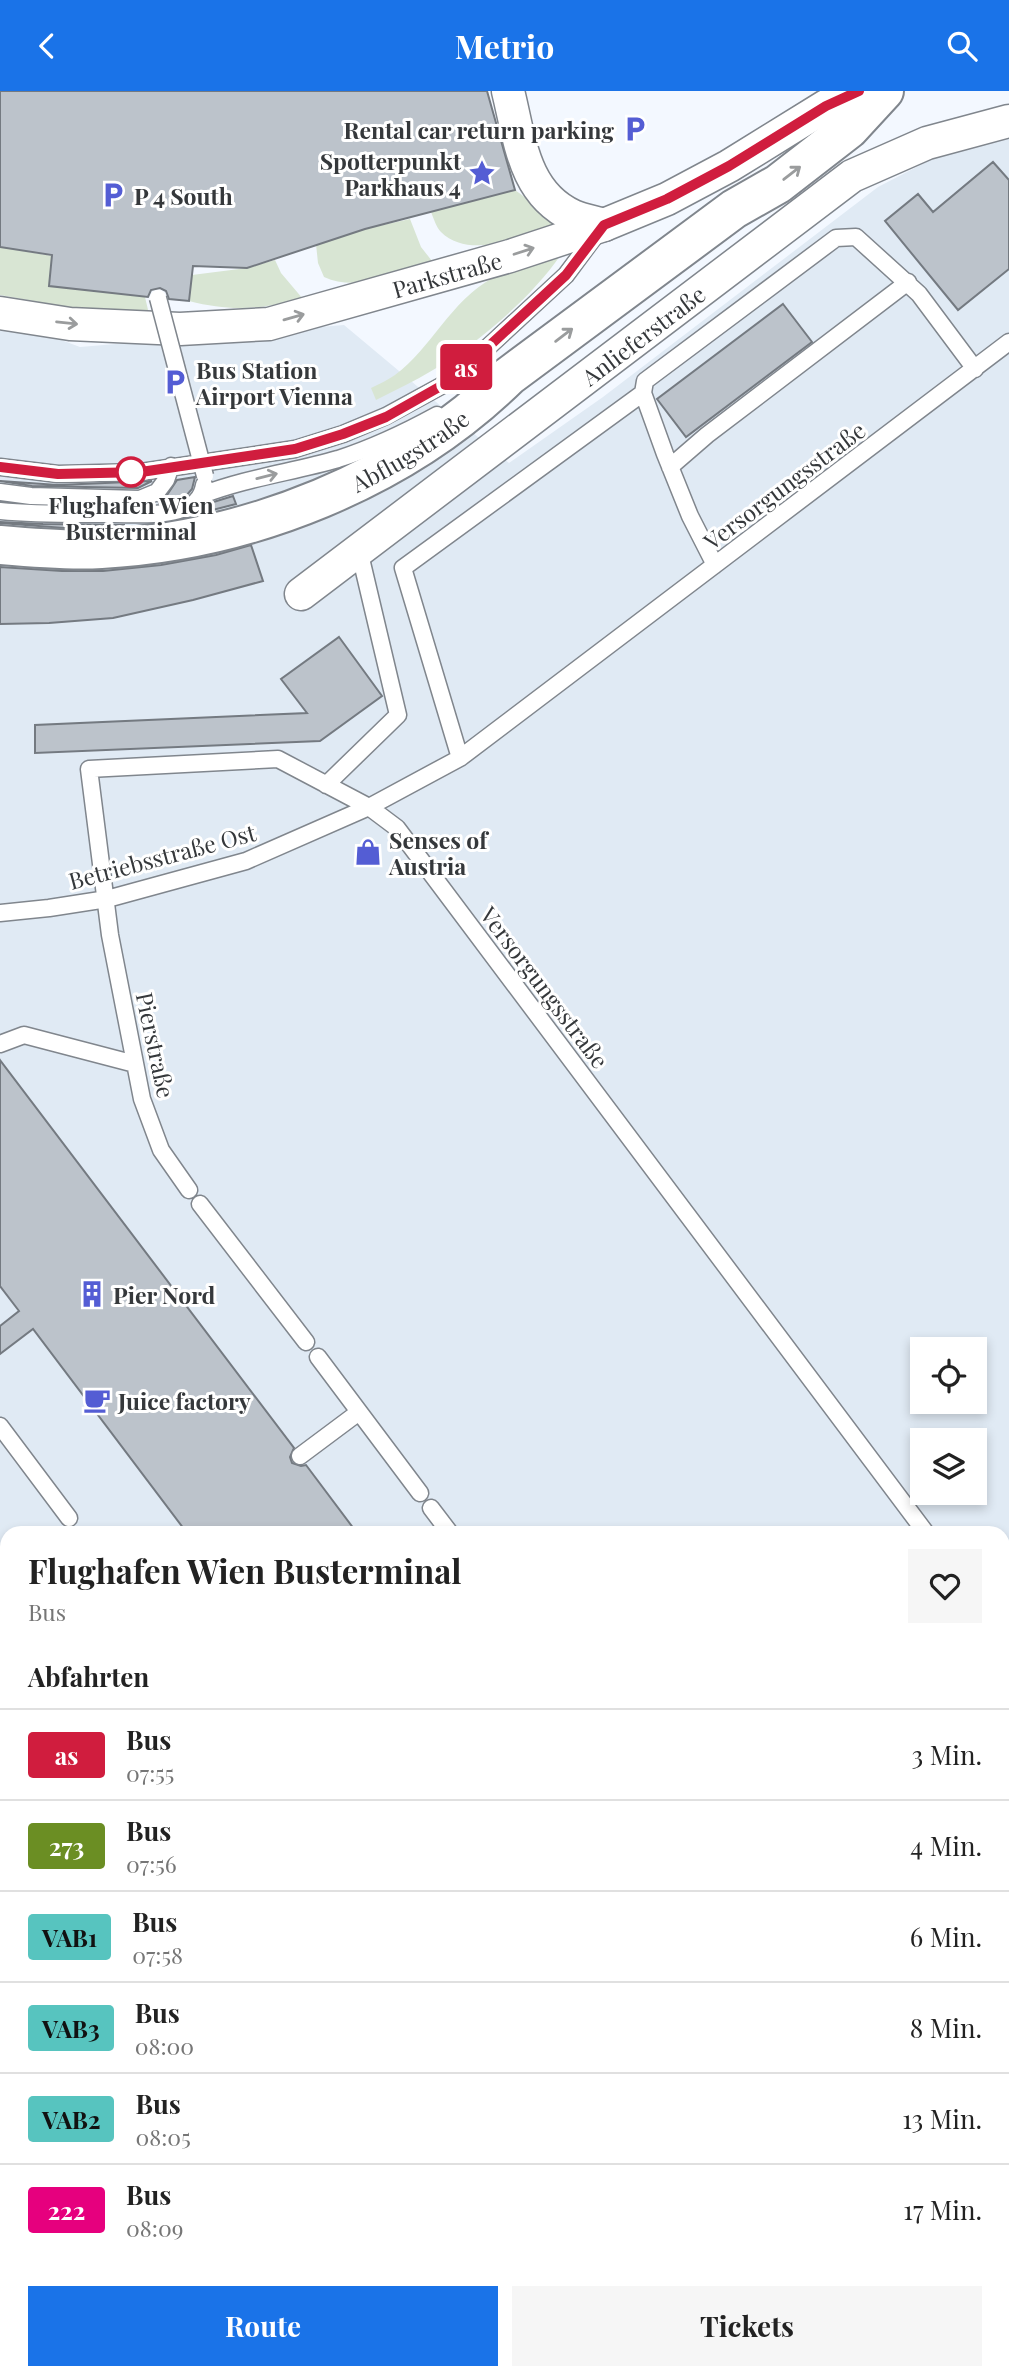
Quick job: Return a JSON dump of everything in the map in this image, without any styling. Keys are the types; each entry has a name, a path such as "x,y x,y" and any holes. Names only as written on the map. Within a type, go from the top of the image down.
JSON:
{"street":[{"path":"508,91 526,163 524,181 556,207 575,217 604,225"},
{"name":"Parkstraße","path":"0,313 70,324 180,329 269,324 510,256 604,225 667,199 729,166 826,106 859,91"},
{"name":"Abflugstraße","path":"0,545 99,549 147,545 203,535 243,525 334,493 385,468 429,442 477,408 509,376 734,209 778,184 849,129 884,91"},
{"name":"Anlieferstraße","path":"301,594 852,176 927,143 1009,121"}],"lane":[{"path":"0,467 58,474 141,472 295,449 386,417 441,386 484,351 566,275 604,225"},
{"path":"715,565 690,516 670,467 643,393 645,381 836,238 856,237 908,282 975,369"},
{"path":"670,467 707,435 908,282"},
{"path":"158,298 205,476 202,495"},
{"name":"Versorgungsstraße","path":"921,1526 397,828 369,807 460,758 1007,346"},
{"path":"0,510 27,514 158,513 181,510 202,495 223,487 340,458 428,420 509,376"},
{"path":"460,758 403,568 643,393"},
{"path":"0,492 31,496 140,499 157,492 166,480 171,466"},
{"path":"359,550 398,715 326,785 369,807"},
{"name":"Pierstraße","path":"189,1190 161,1150 142,1099 110,935 89,769 278,759 326,785"},
{"name":"Betriebsstraße Ost","path":"0,913 107,899 246,861 369,807"},
{"path":"0,1044 24,1035 135,1064"},
{"path":"200,1204 306,1342"},
{"path":"318,1357 420,1493"},
{"path":"300,1456 359,1412"},
{"path":"0,1426 69,1518"},
{"path":"431,1508 445,1526"}],"shaded area":[{"path":"1009,136 1009,1526 0,1526 0,317 80,347 344,325 509,463 603,397 878,187 938,156"}],"green space":[{"path":"515,190 558,226 515,240 467,245 441,232 431,212"},
{"path":"410,219 421,247 432,261 365,282 351,283 324,277 318,263 316,244"},
{"path":"0,247 52,256 49,286 145,297 149,314 67,307 0,295"},
{"path":"560,256 534,288 485,334 450,360 376,400 371,388 392,377 408,364 478,287 510,270"},
{"path":"275,260 281,273 303,299 246,308 219,307 189,301 192,275 247,268"}],"building":[{"path":"0,91 487,91 515,190 365,229 247,268 193,266 189,301 169,299 166,291 160,288 151,290 148,297 49,286 52,255 0,247"},
{"path":"993,162 1009,180 1009,269 958,310 885,221 918,194 933,212"},
{"path":"783,304 812,342 686,437 657,399"},
{"path":"195,477 192,489 186,496 158,503 165,498 177,480"},
{"path":"0,481 58,485 152,481 138,488 32,486"},
{"path":"233,496 236,504 197,514 207,504"},
{"path":"0,522 43,524 125,525 64,528"},
{"path":"251,545 263,581 113,618 0,624 0,567 103,571 161,565 216,555"},
{"path":"339,637 382,696 320,741 35,753 35,725 307,713 281,679"},
{"name":"Pier Nord","path":"0,1060 294,1448 290,1457 292,1463 306,1465 352,1526 182,1526 33,1329 0,1354 0,1326 19,1311 0,1286"}],"bus line":[{"name":"as","path":"0,467 58,474 141,472 295,449 386,417 441,386 474,360 566,275 604,225 667,199 729,166 826,106 859,91"}],"place":[{"name":"Rental car return parking","path":"635,129"},
{"name":"Spotterpunkt Parkhaus 4","path":"482,173"},
{"name":"P 4 South","path":"113,195"},
{"name":"Bus Station Airport Vienna","path":"175,382"},
{"name":"Flughafen Wien Busterminal","path":"131,472"},
{"name":"Senses of Austria","path":"368,852"},
{"name":"Pier Nord","path":"92,1294"},
{"name":"Juice factory","path":"97,1400"}]}
